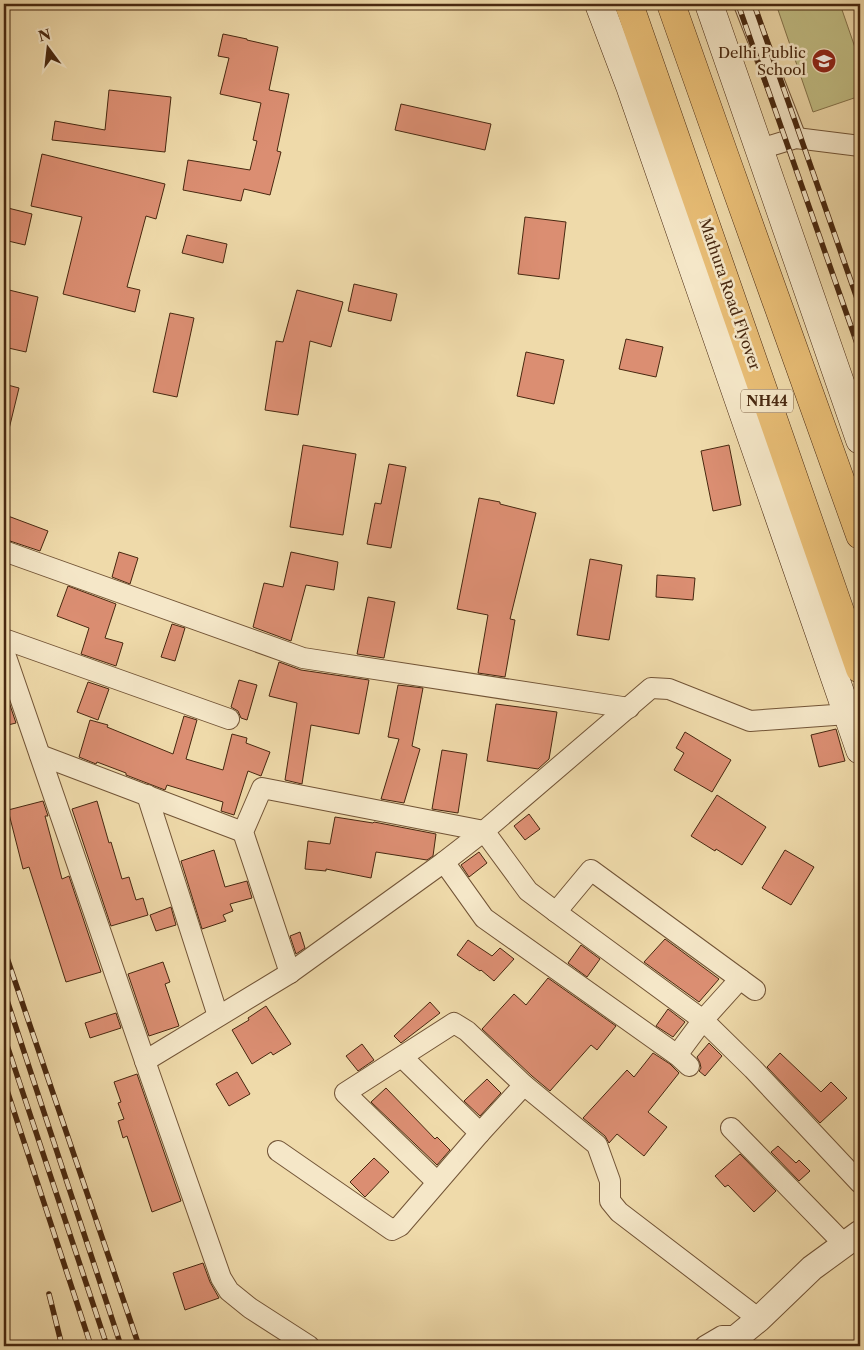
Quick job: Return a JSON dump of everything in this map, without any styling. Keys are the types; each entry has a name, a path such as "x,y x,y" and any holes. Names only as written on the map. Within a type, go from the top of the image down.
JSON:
{"highway":[{"name":"Mathura Road Flyover","path":"629,4 860,669"},
{"name":"NH44","path":"672,4 860,535"}],"main road":[{"path":"599,4 630,86 860,750"},
{"path":"709,4 860,440"}],"street":[{"path":"744,4 796,138"},
{"path":"760,149 796,138 860,146"},
{"path":"4,551 303,658 630,708"},
{"path":"4,639 229,720"},
{"path":"4,650 221,1278 229,1291 250,1308 309,1346"},
{"path":"145,1061 290,973 444,862 484,831 630,708 651,688 668,689 750,721 848,714"},
{"path":"40,755 243,832"},
{"path":"290,973 243,832 262,788 484,831 528,890 703,1020 753,1069 860,1183"},
{"path":"147,795 218,1016"},
{"path":"444,862 484,918 683,1061 703,1020 748,985 591,870 556,912"},
{"path":"437,1182 345,1093 454,1023 467,1032 524,1085 597,1146 610,1181 610,1200 619,1212 759,1319"},
{"path":"402,1057 480,1133"},
{"path":"278,1151 392,1230 400,1226 524,1085"},
{"path":"705,1346 722,1336 735,1343 812,1268 853,1239 731,1128"}],"shaded area":[{"name":"Delhi Public School","path":"776,4 840,4 860,62 860,96 813,112"}],"building":[{"path":"223,34 278,47 269,90 289,94 277,151 281,152 270,195 244,189 241,201 183,190 188,160 250,170 257,141 253,140 261,103 220,94 229,58 218,56"},
{"path":"109,90 171,97 165,152 52,140 55,121 105,130"},
{"path":"401,104 491,124 485,150 395,130"},
{"path":"42,154 165,184 156,219 146,216 127,287 140,290 135,312 63,294 82,217 31,206"},
{"path":"4,207 32,214 25,245 4,240"},
{"path":"525,217 566,222 559,279 518,274"},
{"path":"187,235 227,244 223,263 182,253"},
{"path":"354,284 397,294 391,321 348,311"},
{"path":"9,290 38,297 26,352 4,347 4,312"},
{"path":"297,290 343,302 331,347 310,341 298,415 265,410 276,341 283,342"},
{"path":"170,313 194,318 177,397 153,392"},
{"path":"626,339 663,347 656,377 619,369"},
{"path":"526,352 564,360 554,404 517,396"},
{"path":"4,384 19,388 9,429 4,429"},
{"path":"303,445 356,454 343,535 290,527"},
{"path":"729,445 741,505 713,511 701,451"},
{"path":"389,464 406,467 391,548 367,544 375,503 381,504"},
{"path":"479,498 536,513 510,619 515,620 505,677 478,673 488,615 457,609"},
{"path":"8,516 48,531 40,551 4,539 4,527"},
{"path":"119,552 138,558 130,584 112,577"},
{"path":"291,552 338,562 334,590 306,585 291,641 253,627 264,583 283,587"},
{"path":"590,559 622,565 609,640 577,635"},
{"path":"657,575 695,578 693,600 656,597"},
{"path":"68,586 116,604 105,638 123,643 116,666 81,654 89,628 57,616"},
{"path":"368,597 395,602 384,658 357,654"},
{"path":"172,624 185,628 175,661 161,657"},
{"path":"279,662 301,670 369,680 359,734 311,725 302,784 285,780 297,703 269,696"},
{"path":"239,680 257,685 247,720 241,718 238,711 231,707"},
{"path":"88,682 109,689 98,720 77,712"},
{"path":"398,685 423,688 412,746 420,749 404,803 381,799 399,739 388,737"},
{"path":"4,687 16,723 4,726"},
{"path":"496,704 557,712 549,759 538,769 487,761"},
{"path":"184,716 197,720 186,759 223,770 232,734 247,738 246,743 270,752 261,776 248,771 234,815 221,811 223,802 167,785 165,790 126,775 126,773 79,757 90,720 108,725 107,727 173,754"},
{"path":"836,729 845,761 819,767 811,735"},
{"path":"685,732 731,760 712,792 674,770 684,753 676,748"},
{"path":"442,750 467,754 458,813 432,809"},
{"path":"717,795 766,827 742,865 691,836"},
{"path":"43,801 48,816 45,816 62,879 69,876 101,972 66,982 29,867 23,869 8,810"},
{"path":"97,801 122,879 129,877 136,900 143,898 148,915 111,926 72,809"},
{"path":"529,814 540,829 525,840 514,826"},
{"path":"335,817 374,822 436,834 433,856 427,860 376,852 371,878 326,869 326,871 305,869 308,841 330,844"},
{"path":"214,850 225,887 247,881 252,898 230,904 233,911 223,915 226,921 202,929 181,861"},
{"path":"785,850 814,867 791,905 762,888"},
{"path":"479,852 487,863 469,877 461,865"},
{"path":"171,907 176,925 156,931 150,915"},
{"path":"300,932 305,948 296,954 290,936"},
{"path":"665,939 719,979 699,1002 644,962"},
{"path":"468,940 492,956 500,948 514,959 494,981 481,970 457,955"},
{"path":"581,945 600,959 587,977 568,963"},
{"path":"163,962 170,982 165,984 179,1026 149,1036 128,974"},
{"path":"548,978 616,1026 597,1050 591,1045 550,1091 482,1029 514,994 526,1005"},
{"path":"430,1002 440,1013 401,1043 394,1036"},
{"path":"266,1006 291,1044 273,1055 271,1052 252,1064 232,1030 249,1020 248,1018"},
{"path":"668,1009 685,1022 673,1037 656,1026"},
{"path":"116,1013 121,1028 90,1038 85,1023"},
{"path":"709,1043 722,1056 705,1076 699,1071 701,1068 697,1057"},
{"path":"362,1044 374,1060 358,1071 346,1056"},
{"path":"653,1053 670,1064 679,1073 648,1112 667,1127 644,1156 617,1134 609,1143 605,1136 583,1118 627,1070 634,1077"},
{"path":"780,1053 821,1092 831,1082 847,1098 820,1123 767,1067"},
{"path":"237,1072 250,1094 229,1106 216,1084"},
{"path":"137,1074 181,1201 152,1212 127,1136 123,1138 118,1121 124,1119 118,1103 121,1102 114,1082"},
{"path":"487,1079 501,1093 480,1116 464,1101"},
{"path":"386,1088 435,1139 437,1137 450,1150 437,1165 371,1102"},
{"path":"778,1146 796,1163 799,1160 810,1171 799,1181 771,1152"},
{"path":"740,1154 776,1191 754,1212 728,1185 725,1187 715,1176"},
{"path":"374,1158 389,1172 365,1197 350,1182"},
{"path":"203,1263 210,1282 219,1298 185,1310 173,1273"}],"railway":[{"path":"738,4 860,352"},
{"path":"754,4 860,307"},
{"path":"4,949 139,1346"},
{"path":"4,991 121,1346"},
{"path":"4,1036 107,1346"},
{"path":"4,1081 91,1346"},
{"path":"49,1294 62,1346"}],"place":[{"name":"Delhi Public School","path":"824,61"}]}
